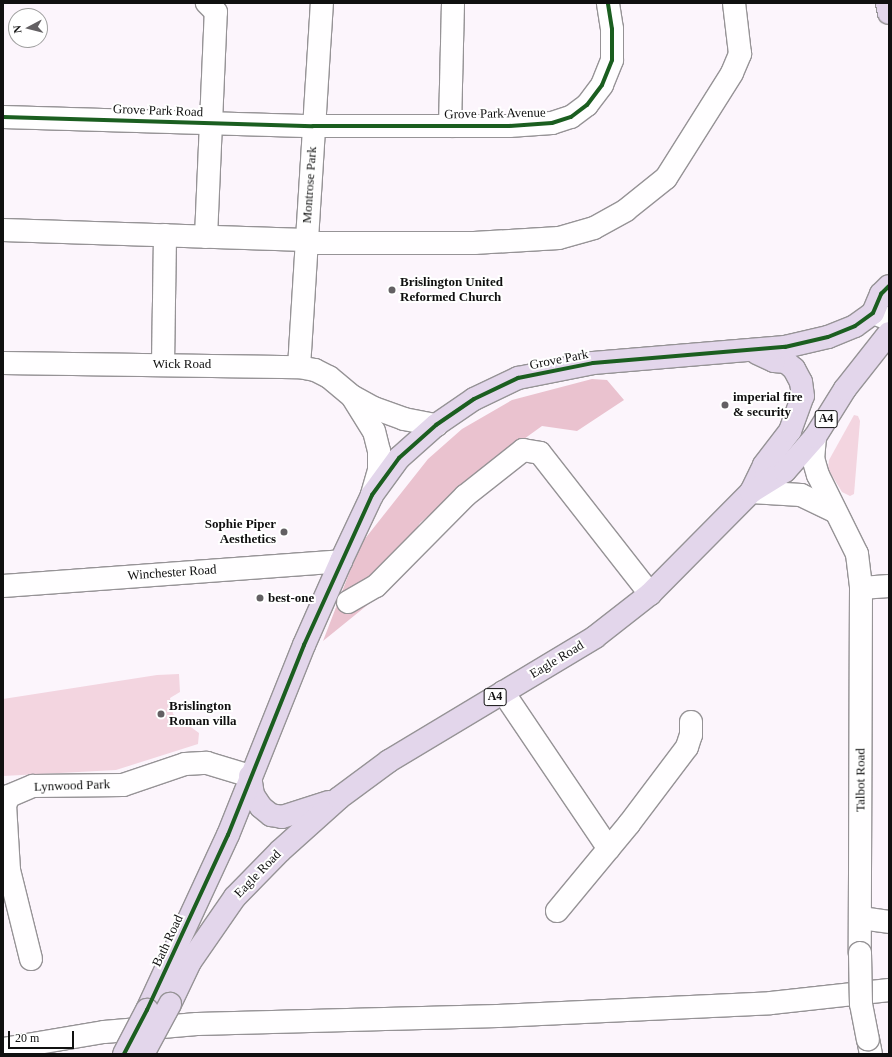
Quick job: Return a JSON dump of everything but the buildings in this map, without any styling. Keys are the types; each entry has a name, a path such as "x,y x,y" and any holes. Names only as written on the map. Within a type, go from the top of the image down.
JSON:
{"highway":[{"path":"887,3 889,13"},
{"name":"A4","path":"747,349 785,347 828,337 881,316 881,294 889,286"},
{"name":"Eagle Road","path":"143,1054 170,1004 190,962 235,897 280,851 340,798 389,761 595,637 650,594 751,492 785,471 815,437 845,389 888,338"},
{"name":"Grove Park","path":"436,425 474,399 518,378 593,363 747,349"},
{"name":"Eagle Road","path":"747,349 774,361 786,362 794,369 801,382 803,396 790,430 764,465 751,492"},
{"name":"A4","path":"250,776 341,561 372,495 399,458 436,425"},
{"name":"Eagle Road","path":"250,776 253,795 261,807 271,815 282,817 340,798"},
{"name":"Bath Road","path":"124,1054 147,1010 228,835 250,776"}],"street":[{"name":"Montrose Park","path":"299,367 313,126 322,3"},
{"path":"450,126 453,3"},
{"name":"Grove Park Avenue","path":"313,126 450,126 552,123 571,117 587,105 602,85 612,60 612,29 608,3"},
{"path":"3,230 306,241 474,243 558,238 594,228 626,210 666,178 732,73 740,54 734,3"},
{"path":"206,237 211,123 213,6"},
{"name":"Grove Park Road","path":"3,117 313,126"},
{"path":"163,364 165,235"},
{"name":"Wick Road","path":"3,363 299,367 316,370 329,377 352,396 374,408 401,418 436,425"},
{"name":"Wick Road","path":"352,396 374,431 379,451 379,470 372,495"},
{"name":"Talbot Road","path":"815,437 813,458 834,511 857,554 862,588 860,953 861,1004 870,1047"},
{"path":"348,602 376,586 465,496 523,450 540,453 650,594"},
{"path":"751,492 801,496 834,511"},
{"name":"Winchester Road","path":"3,586 341,561"},
{"path":"862,588 889,586"},
{"path":"503,692 609,849"},
{"path":"557,911 609,849 687,747 692,735 691,722"},
{"name":"Lynwood Park","path":"31,959 9,870 5,805 6,795 33,786 123,785 186,764 207,763 250,776"},
{"path":"861,918 889,922"},
{"path":"3,1049 104,1032 197,1024 498,1016 755,1004 889,990"}],"shaded area":[{"path":"592,379 607,380 624,400 577,431 542,426 499,457 420,523 381,594 323,641 360,545 428,459 462,429 512,400"},
{"path":"854,415 858,416 860,421 854,494 850,496 842,492 828,469 829,460"},
{"path":"179,674 180,692 170,698 173,714 199,733 198,744 116,770 3,776 3,699 157,675"}],"cycle path":[{"path":"3,117 313,126 509,126 552,123 571,117 587,105 602,85 612,60 612,29 608,3"},
{"path":"124,1054 147,1010 228,835 304,645 372,495 399,458 436,425 474,399 518,378 593,363 785,347 828,337 855,326 873,313 881,294 889,286"}],"place":[{"name":"Brislington United Reformed Church","path":"392,290"},
{"name":"imperial fire & security","path":"725,405"},
{"name":"Sophie Piper Aesthetics","path":"284,532"},
{"name":"best-one","path":"260,598"},
{"name":"Brislington Roman villa","path":"161,714"}]}
